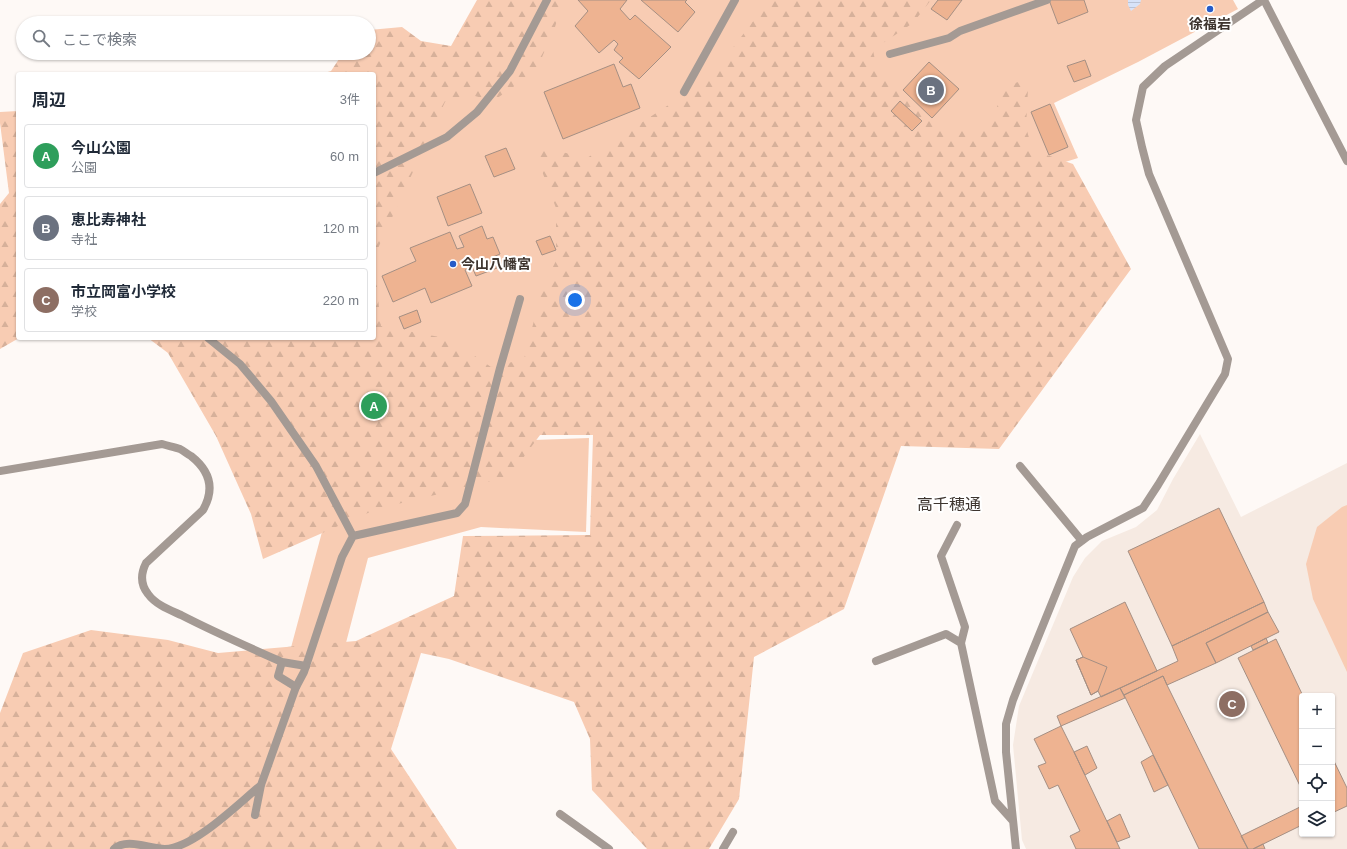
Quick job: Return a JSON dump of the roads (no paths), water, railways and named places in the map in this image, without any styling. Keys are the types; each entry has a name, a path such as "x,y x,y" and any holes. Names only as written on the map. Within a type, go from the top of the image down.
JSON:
{"street":[{"path":"376,172 447,137 477,112 510,71 547,0"},
{"path":"684,92 735,0"},
{"path":"890,54 949,38 960,30 1047,0"},
{"path":"1016,849 1006,752 1006,724 1021,679 1075,546 1143,508 1225,374 1228,359 1149,174 1136,120 1144,87 1164,66 1264,0 1347,162"},
{"path":"255,815 261,785 296,687 306,666 342,558 354,536 457,513 465,504 500,368 520,299"},
{"path":"210,340 240,364 271,401 316,466 354,536"},
{"path":"0,471 162,444 181,449 200,464 208,477 210,491 208,502 203,510 146,563 142,572 143,585 148,594 156,603 197,624 282,662 306,666"},
{"path":"1020,466 1082,541"},
{"path":"957,525 941,556 965,628 961,643 995,801 1013,821"},
{"path":"876,661 946,634 961,643"},
{"path":"282,662 278,676 296,687"},
{"path":"114,849 119,845 128,844 165,849 190,841 203,833 261,785"},
{"path":"560,814 609,849"},
{"path":"723,849 733,832"}],"water":[{"path":"1128,0 1141,0 1140,4 1131,11 1128,5"}],"place":[{"name":"徐福岩","path":"1210,9"},
{"name":"恵比寿神社","path":"931,90"},
{"name":"今山八幡宮","path":"453,264"},
{"name":"今山公園","path":"374,406"},
{"name":"市立岡富小学校","path":"1232,704"}],"district":[{"name":"高千穂通","path":"949,504"}]}
